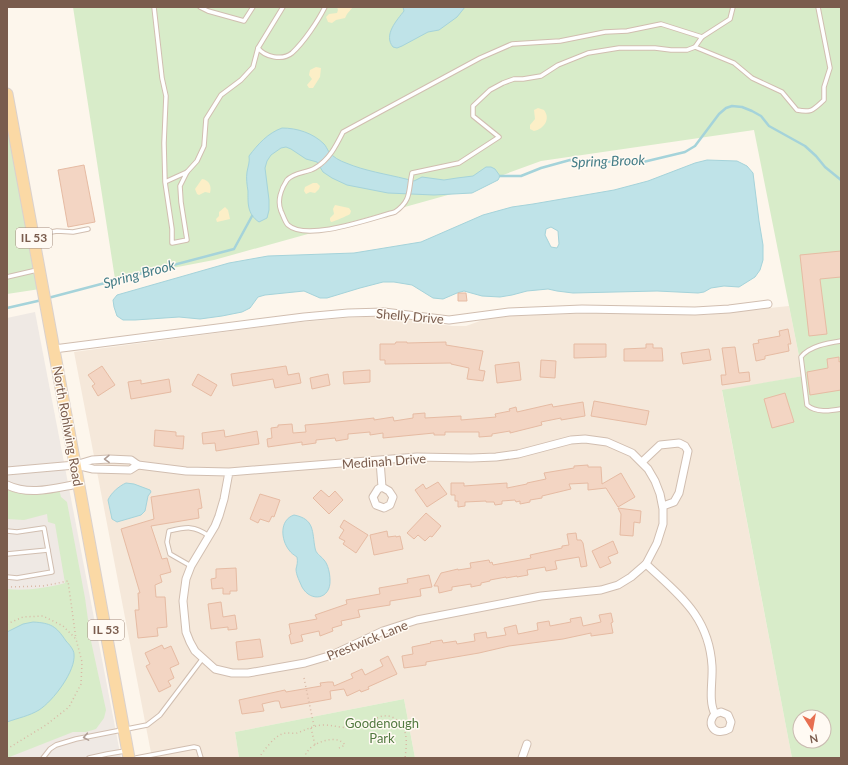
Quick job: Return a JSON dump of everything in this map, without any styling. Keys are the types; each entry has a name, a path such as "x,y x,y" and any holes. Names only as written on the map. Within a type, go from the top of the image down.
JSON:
{"main road":[{"name":"North Rohlwing Road","path":"7,94 124,730 131,756"}],"street":[{"name":"Shelly Drive","path":"54,349 348,312 384,312 449,320 509,312 596,309 695,311 729,309 768,304"},
{"name":"Medinah Drive","path":"7,471 75,465 93,469 130,470 138,465 186,471 229,472 417,457 496,457 518,454 571,440 585,439 607,442 627,450"},
{"path":"642,462 660,445 679,443 685,446 688,451 680,493 674,502 663,506"},
{"name":"Prestwick Lane","path":"229,472 220,516 191,566 186,579 183,594 185,626 190,642 195,651 215,669 242,674 305,663 332,655 383,631 417,620 541,596 601,590 618,585 627,580 646,564 660,537 663,524 663,506 655,481 648,469 627,450"},
{"path":"380,461 382,487"},
{"path":"7,485 18,490 34,491 78,484"},
{"path":"646,564 687,603 696,614 703,627 711,653 713,676 712,706 716,714"},
{"path":"522,758 527,744"}],"lane":[{"path":"154,7 161,72 166,96 164,143 165,182 172,229 172,243 187,240 180,186 187,172 197,161 204,146 206,119 221,95 241,80 253,67 258,48 282,7"},
{"path":"200,7 208,12 244,22 253,7"},
{"path":"258,48 262,53 276,58 291,54 318,20 326,7"},
{"path":"702,37 661,24 627,31 605,32 560,41 512,44 480,58 343,132 333,152 315,168 288,178 281,191 279,205 284,218 287,224 298,230 334,229 395,212 403,206 408,196 412,173 459,163 499,136 473,116 472,113 472,106 490,90 514,79 541,76 558,65 588,53 619,48 687,50 696,47 702,37 730,19 733,7"},
{"path":"696,47 734,63 752,78 782,92 797,110 808,112 816,108 824,100 824,87 830,68 818,7"},
{"path":"165,182 187,172"},
{"path":"33,236 57,231 73,232 88,229"},
{"path":"7,277 39,269"},
{"path":"841,341 829,343 805,352 801,356 807,405 812,409 822,411 841,409"},
{"path":"191,566 170,554 167,542 169,531 188,527 203,531 209,536"},
{"path":"7,531 17,532 44,528 52,572 17,578 7,577"},
{"path":"7,554 48,550"},
{"path":"43,758 50,749 56,745 76,738 147,725 160,715 203,658"},
{"path":"89,758 107,754 131,756 194,747 198,748 201,758"}],"path":[{"path":"7,587 43,586 68,581 76,639 82,662 81,684 69,707 40,729 7,749"},
{"path":"7,624 23,616 43,616 63,626 76,639"},
{"path":"304,678 314,726"},
{"path":"259,758 280,734 295,734 314,726 323,725 341,728 355,727 385,716 392,717 402,726 405,732 407,741 405,758"},
{"path":"311,727 315,745"},
{"path":"308,758 306,754 307,751 315,745 326,741 336,739 342,741 345,745 339,748"}],"shaded area":[{"path":"789,306 803,376 722,391 792,758 415,758 404,699 235,732 239,758 152,758 74,352 291,323 344,318 385,316 452,326 466,326 491,317 593,313 704,315"},
{"path":"35,312 121,758 7,758 7,318"}],"green space":[{"path":"73,7 841,7 841,758 792,758 722,390 803,376 754,130 541,161 492,179 473,188 214,260 115,279"},
{"path":"11,125 40,289 7,294 7,126"},
{"path":"59,489 61,497 67,502 85,598 91,641 106,710 104,718 96,729 86,732 73,732 7,758 7,589 36,589 65,583 55,524 48,522 47,514 24,520 7,519 7,490 33,494"},
{"name":"Goodenough Park","path":"404,699 415,758 239,758 235,732"}],"sand":[{"path":"337,7 353,7 345,18 336,20 332,23 328,22 326,17 329,14 337,13"},
{"path":"316,67 321,68 320,77 313,88 309,88 307,85 312,79 309,75 310,70"},
{"path":"538,108 544,110 547,120 541,128 534,131 530,129 530,125 535,119 534,110"},
{"path":"202,179 208,182 211,190 210,193 205,192 199,195 195,189"},
{"path":"313,183 317,183 320,186 319,189 315,193 310,192 306,194 304,191 305,187"},
{"path":"335,205 349,208 351,211 350,214 331,222 330,218 334,214 333,209"},
{"path":"225,207 228,210 230,219 217,222 216,219 219,216 219,212"}],"water":[{"path":"403,7 465,7 457,17 439,30 428,32 397,48 393,47 390,42 390,33 404,11"},
{"path":"282,128 299,130 310,134 324,144 332,156 353,166 414,181 422,177 444,180 473,176 486,167 495,169 500,176 498,180 472,193 434,195 388,193 347,185 323,172 317,162 306,159 286,147 281,148 271,155 267,161 265,168 269,210 267,218 259,222 250,212 248,204 247,172 249,156 264,139"},
{"path":"707,160 737,161 747,166 753,173 763,245 763,260 760,270 755,277 739,287 724,286 711,288 704,292 698,293 657,291 573,293 548,289 527,291 500,297 482,296 464,291 443,299 433,298 412,285 383,282 327,298 320,298 304,291 265,295 258,297 250,308 242,312 200,319 179,317 123,320 117,316 114,307 113,300 117,295 229,263 268,256 354,253 421,242 483,215 512,207 614,190 648,181","holes":["551,227 558,231 559,244 557,248 551,247 545,235 546,229"]},
{"path":"126,483 134,484 150,490 151,492 148,496 145,511 141,515 117,522 112,519 108,500 116,490"},
{"path":"294,515 301,517 309,523 313,532 317,553 328,567 330,578 329,586 324,595 320,597 310,595 302,587 296,571 297,557 290,551 284,541 284,526 286,521"},
{"path":"33,622 49,624 56,629 74,652 74,661 67,677 57,693 45,706 31,714 7,722 7,632 23,624"}],"building":[{"path":"84,165 95,222 68,227 58,170"},
{"path":"841,251 841,277 820,279 827,334 809,336 800,255"},
{"path":"458,293 466,293 467,301 458,301"},
{"path":"788,329 791,344 788,344 789,351 765,356 765,359 756,361 753,344 759,343 758,340 780,336 779,331"},
{"path":"396,342 446,342 446,345 483,351 479,370 485,371 483,381 467,379 469,368 451,363 385,364 385,360 380,360 380,344 395,344"},
{"path":"574,344 606,344 606,357 574,358"},
{"path":"646,344 653,344 653,348 662,348 663,361 624,361 624,349 646,348"},
{"path":"735,347 739,373 749,372 750,381 722,385 721,375 726,375 722,348"},
{"path":"709,349 711,360 683,364 681,353"},
{"path":"839,357 839,362 841,361 841,390 810,395 807,372 828,368 827,359"},
{"path":"541,360 556,361 555,378 540,377"},
{"path":"519,362 521,380 497,383 495,365"},
{"path":"102,366 115,385 98,396 92,386 95,384 88,375"},
{"path":"286,366 288,375 299,373 301,383 275,388 273,379 233,386 231,374"},
{"path":"370,370 370,382 344,384 343,372"},
{"path":"198,374 217,385 211,396 192,385"},
{"path":"328,374 330,385 312,389 310,378"},
{"path":"169,379 171,392 131,399 128,382 141,380 141,384"},
{"path":"785,393 794,422 772,428 764,399"},
{"path":"594,401 649,411 646,425 591,416"},
{"path":"583,402 585,416 561,420 561,418 541,422 542,425 510,433 510,431 492,434 492,436 479,437 479,432 445,432 445,435 434,435 434,433 383,438 383,433 370,435 370,432 348,434 348,439 336,441 335,438 316,440 316,443 302,445 302,442 268,447 267,439 272,438 271,428 278,427 278,425 292,424 293,433 306,432 305,425 374,418 374,420 393,417 394,421 413,418 413,414 425,413 425,418 461,416 461,420 496,417 495,414 510,411 509,409 516,407 517,412 552,404 553,407"},
{"path":"155,430 176,432 176,436 184,436 183,449 154,446"},
{"path":"224,430 225,437 257,431 259,444 216,451 215,443 203,444 202,433"},
{"path":"588,465 588,467 601,467 602,484 621,473 635,497 618,507 606,488 588,490 588,483 569,484 571,489 542,496 542,498 530,500 530,502 520,504 520,501 516,502 515,500 502,501 502,504 495,505 494,502 486,501 465,502 465,506 458,507 458,501 455,501 455,495 451,495 451,483 464,483 464,486 507,483 507,488 546,479 544,473 574,468 574,466"},
{"path":"438,482 447,494 427,507 415,490 423,484 426,489"},
{"path":"199,489 202,508 198,509 199,518 151,526 162,559 167,558 171,572 160,575 162,582 155,585 156,597 165,597 167,627 157,628 158,636 138,638 135,610 139,610 138,593 140,593 121,529 154,519 151,497"},
{"path":"321,490 329,497 335,491 343,500 329,514 313,498"},
{"path":"260,494 280,500 274,517 272,516 269,522 260,519 258,523 250,519"},
{"path":"618,508 641,511 640,523 634,522 633,536 620,535 621,514"},
{"path":"426,513 441,526 432,537 430,536 425,541 418,535 414,539 407,533"},
{"path":"344,520 368,535 356,553 343,544 345,541 339,538 344,530 340,527"},
{"path":"387,531 388,537 400,536 403,549 374,555 370,535"},
{"path":"576,533 577,540 581,540 583,543 587,566 581,567 579,557 555,561 557,569 546,571 545,567 527,570 528,575 490,580 481,583 481,585 471,587 471,584 452,587 452,590 439,593 438,586 434,586 441,573 471,568 470,563 489,560 493,565 531,558 530,555 569,545 567,534"},
{"path":"613,541 618,553 608,557 611,563 600,568 592,551"},
{"path":"236,568 237,591 230,591 230,594 223,594 223,588 212,589 211,579 216,578 216,569"},
{"path":"429,575 432,587 420,589 421,596 390,601 390,605 358,610 360,617 341,621 342,625 332,628 333,631 320,636 319,631 301,635 303,641 291,644 289,624 317,619 315,615 347,604 346,600 380,594 379,588 408,583 407,579"},
{"path":"221,602 223,617 235,615 237,629 228,630 228,627 211,629 208,604"},
{"path":"611,613 613,633 591,636 591,633 563,639 509,646 426,662 426,665 404,668 402,656 413,654 412,647 431,643 430,642 442,640 443,643 456,641 457,644 475,641 474,634 486,632 487,638 506,635 504,628 516,625 518,634 538,630 537,623 549,621 550,626 571,622 570,619 581,617 583,626 601,622 599,615"},
{"path":"260,639 263,657 238,660 236,642"},
{"path":"162,645 164,649 171,646 179,664 170,668 174,678 168,681 171,686 159,692 146,666 150,664 145,653"},
{"path":"388,656 397,674 368,687 369,689 361,692 360,690 347,696 344,689 330,691 331,699 281,708 279,701 275,701 262,704 264,711 242,714 239,700 285,690 286,692 321,686 320,683 333,682 334,686 353,678 351,674 362,669 365,675 383,666 380,660"}],"waterway":[{"name":"Spring Brook","path":"500,176 521,176 541,168 570,160 639,163 685,152 695,146 719,114 726,108 732,106 742,107 761,116 769,126 805,146 825,167 841,180"},
{"name":"Spring Brook","path":"48,298 234,249 252,216"},
{"name":"Spring Brook","path":"7,308 42,300"}]}
